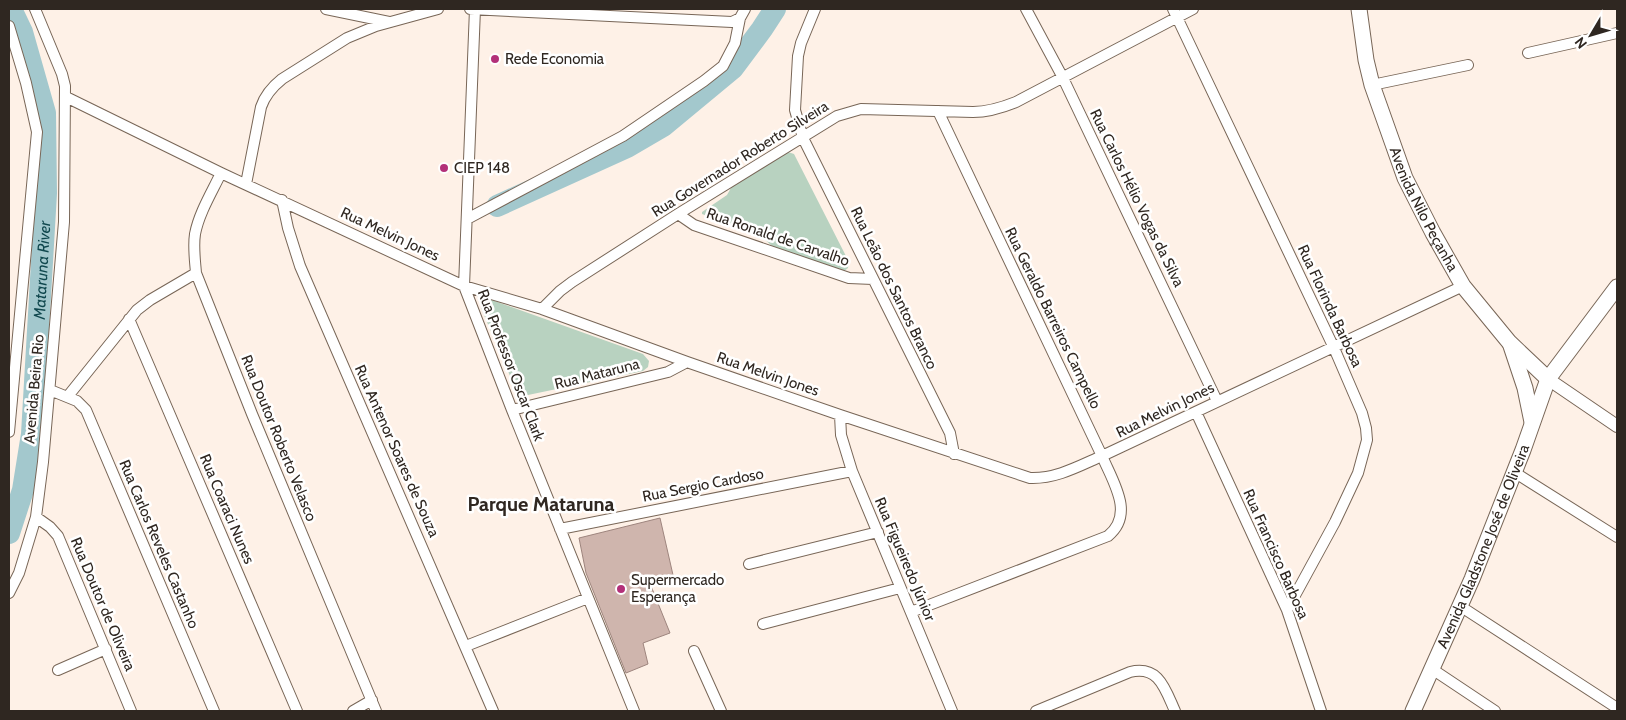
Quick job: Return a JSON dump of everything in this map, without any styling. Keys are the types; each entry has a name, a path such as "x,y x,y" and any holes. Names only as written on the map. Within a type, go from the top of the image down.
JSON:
{"main road":[{"name":"Avenida Nilo Peçanha","path":"1358,9 1372,84 1405,178 1433,233 1463,286 1510,342 1548,379"},
{"name":"Avenida Gladstone José de Oliveira","path":"1413,711 1460,606 1514,472 1548,379 1617,287"},
{"path":"1510,342 1525,388 1532,424"}],"street":[{"name":"Avenida Beira Rio","path":"9,593 20,573 36,517 50,390 64,222 66,96 62,74 35,9"},
{"path":"326,9 390,22"},
{"path":"246,184 261,107 266,95 272,88 282,79 347,38 390,22 438,9"},
{"path":"470,9 732,22 740,18"},
{"name":"Rua Professor Oscar Clark","path":"474,9 464,286 634,711"},
{"path":"467,219 623,136 704,82 723,66 735,43 740,18 745,9"},
{"name":"Rua Leão dos Santos Branco","path":"815,9 801,43 798,56 795,110 803,138 950,433 954,454"},
{"name":"Rua Carlos Hélio Vogas da Silva","path":"1026,9 1062,76 1217,401"},
{"name":"Rua Governador Roberto Silveira","path":"542,308 572,282 837,116 861,109 986,112 1001,108 1016,102 1175,13 1193,9"},
{"name":"Rua Florinda Barbosa","path":"1175,13 1334,348 1362,413 1367,440 1358,473 1335,522 1286,610"},
{"name":"Avenida Beira Rio","path":"9,26 26,83 37,132 9,432"},
{"path":"1528,53 1617,33"},
{"path":"1372,84 1468,65"},
{"name":"Rua Melvin Jones","path":"66,96 221,173 464,286 542,308 687,362 1020,476 1044,478 1056,476 1334,348 1463,286"},
{"name":"Rua Geraldo Barreiros Campello","path":"911,612 1108,536 1119,523 1122,511 1120,498 1102,456 938,112"},
{"name":"Rua Doutor Roberto Velasco","path":"221,173 201,215 195,234 196,273 252,414 376,711"},
{"name":"Rua Antenor Soares de Souza","path":"282,200 288,228 300,266 493,711"},
{"name":"Rua Ronald de Carvalho","path":"678,214 694,225 840,274 860,279 873,278"},
{"path":"50,390 68,396 137,310 150,300 196,273"},
{"name":"Rua Coaraci Nunes","path":"129,319 297,711"},
{"name":"Rua Mataruna","path":"512,410 668,372 687,362"},
{"path":"1548,379 1617,426"},
{"name":"Rua Carlos Reveles Castanho","path":"68,396 77,400 86,410 214,711"},
{"name":"Rua Francisco Barbosa","path":"1196,412 1286,610 1321,711"},
{"name":"Rua Figueiredo Júnior","path":"840,415 841,435 852,471 952,711"},
{"name":"Rua Sergio Cardoso","path":"560,529 852,471"},
{"path":"1514,472 1617,537"},
{"name":"Rua Doutor de Oliveira","path":"36,517 50,526 58,536 131,711"},
{"path":"749,564 878,532"},
{"path":"763,624 900,588"},
{"path":"466,646 588,598"},
{"path":"1460,606 1617,708"},
{"path":"58,670 106,650"},
{"path":"694,651 721,711"},
{"path":"1432,669 1495,711"},
{"path":"1036,711 1139,670 1151,672 1157,677 1164,687 1174,711"},
{"path":"353,711 372,700"}],"green space":[{"path":"788,152 794,154 849,262 848,268 843,272 773,247 760,235 702,214 702,212 727,195 732,186"},
{"path":"489,299 643,354 649,361 648,367 643,371 521,395 516,390 481,308 482,303"}],"building":[{"name":"Supermercado Esperança","path":"660,518 673,575 649,581 670,633 643,643 648,664 626,673 586,573 579,538"}],"waterway":[{"name":"Mataruna River","path":"9,533 23,490 32,434 46,193 45,113 22,32 11,9"},
{"path":"497,206 627,147 663,126 733,68 775,9"}],"place":[{"name":"Rede Economia","path":"495,59"},
{"name":"CIEP 148","path":"444,168"},
{"name":"Supermercado Esperança","path":"621,589"}],"district":[{"name":"Parque Mataruna","path":"541,504"}]}
